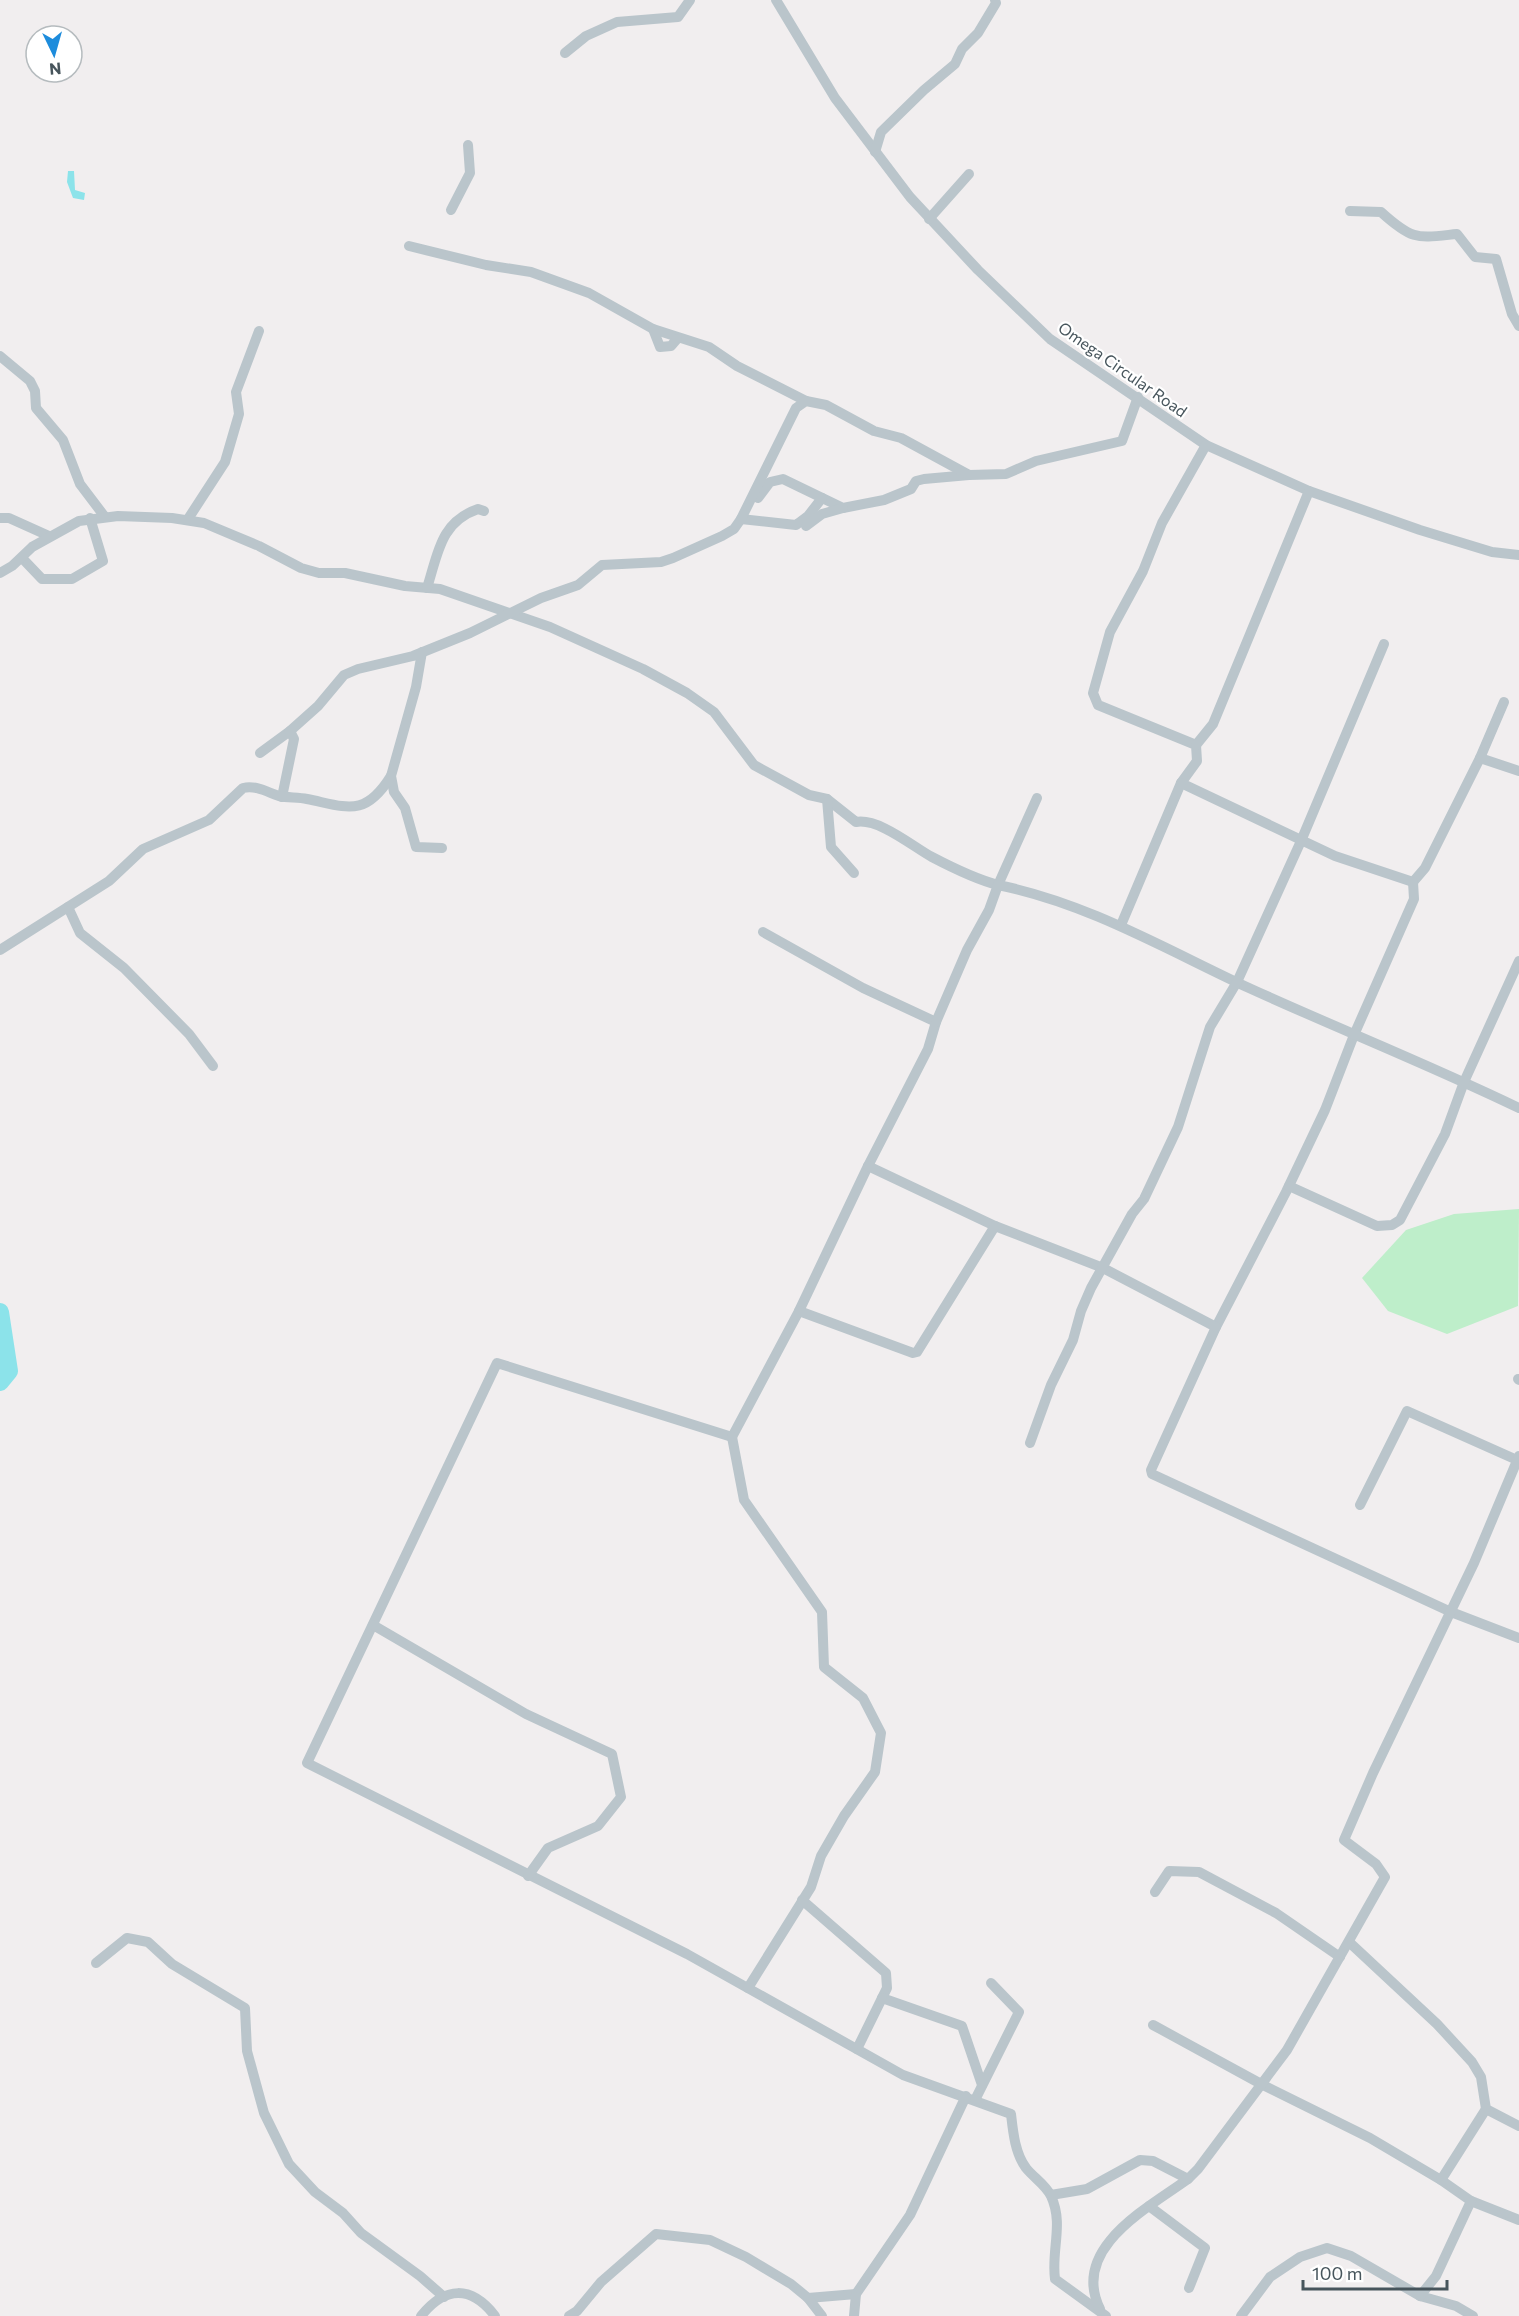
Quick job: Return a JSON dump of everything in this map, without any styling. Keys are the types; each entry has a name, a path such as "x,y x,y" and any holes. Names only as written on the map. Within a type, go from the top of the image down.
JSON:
{"street":[{"path":"565,53 586,36 617,22 678,17 690,0"},
{"name":"Omega Circular Road","path":"776,0 835,98 929,219 1050,339 1206,445 1309,491 1420,530 1492,552 1519,555"},
{"path":"875,152 881,132 924,90 955,64 962,49 988,19 996,3 995,0"},
{"path":"451,210 470,173 468,145"},
{"path":"929,219 969,174"},
{"path":"1350,211 1382,212 1401,230 1418,238 1458,234 1475,257 1496,259 1512,314 1519,326"},
{"path":"409,246 486,265 531,272 606,300 652,329 709,347 737,366 806,401 826,405 874,431 901,438 969,475"},
{"path":"188,519 225,462 239,414 236,392 259,331"},
{"path":"0,356 30,381 35,391 36,408 63,440 80,484 105,517"},
{"path":"741,519 808,525 822,514 884,500 907,491 924,478 1006,474 1036,461 1122,441 1138,397"},
{"path":"260,753 318,706 344,675 422,652 512,614 541,598 579,585 602,565 661,562 734,529 750,505 796,408 806,401"},
{"path":"1196,745 1098,705 1093,693 1110,632 1143,572 1162,524 1206,445"},
{"path":"750,505 770,482 778,479 800,486 843,508"},
{"path":"1121,925 1181,783 1197,761 1196,745 1213,724 1309,491"},
{"path":"796,525 808,516 822,498"},
{"path":"427,588 444,535 453,522 478,509 484,511"},
{"path":"0,573 22,558 32,547 79,521 105,517 188,519 227,532 301,568 319,573 345,573 405,586 440,589 550,627 687,693 714,712 754,765 809,795 827,799 856,822 864,821 892,832 945,864 998,885 1041,895 1121,925 1237,982 1519,1108"},
{"path":"0,518 9,518 49,536"},
{"path":"22,558 42,579 72,579 83,573 103,561 90,518"},
{"path":"1030,1443 1051,1385 1056,1379 1072,1340 1081,1311 1132,1214 1144,1199 1178,1127 1210,1027 1237,982 1301,841 1384,644"},
{"path":"0,950 109,881 143,849 209,820 243,788 250,786 282,797 308,799 336,807 363,806 385,786 391,776 416,687 422,652"},
{"path":"1504,702 1480,758 1425,868 1413,882 1414,900 1354,1035 1325,1110 1289,1186 1216,1327 1151,1470 1152,1474 1451,1612 1519,1638"},
{"path":"282,797 294,739 290,731"},
{"path":"1480,758 1519,771"},
{"path":"391,776 394,792 405,808 416,847 441,848"},
{"path":"1181,783 1335,856 1413,882"},
{"path":"748,1988 811,1887 821,1856 844,1816 875,1772 881,1733 864,1698 824,1667 822,1612 744,1500 732,1437 799,1311 868,1166 928,1049 936,1022 967,950 989,910 1037,798"},
{"path":"827,799 831,847 854,873"},
{"path":"68,907 80,933 124,968 181,1025 213,1066"},
{"path":"763,932 863,988 936,1022"},
{"path":"1289,1186 1377,1226 1392,1225 1400,1221 1445,1134 1464,1082 1519,961"},
{"path":"868,1166 995,1226 1103,1268 1216,1327"},
{"path":"799,1311 913,1353 917,1352 995,1226"},
{"path":"732,1437 497,1363 307,1763 687,1954 903,2075 1011,2114 1013,2138 1024,2166 1051,2194 1059,2229 1053,2262 1055,2279 1103,2313"},
{"path":"1103,2313 1093,2294 1095,2272 1102,2251 1130,2218 1188,2179 1198,2169 1263,2085 1287,2050 1385,1877 1376,1864 1344,1840 1372,1773 1451,1612 1518,1458 1407,1411 1360,1505"},
{"path":"373,1625 526,1713 612,1754 621,1797 598,1826 548,1848 528,1876"},
{"path":"1155,1892 1169,1871 1199,1872 1276,1913 1340,1957"},
{"path":"802,1900 886,1973 887,1988 857,2049"},
{"path":"96,1963 127,1938 148,1942 172,1964 245,2008 247,2051 264,2113 289,2164 315,2192 343,2213 361,2233 444,2297"},
{"path":"1349,1942 1437,2024 1472,2062 1481,2077 1486,2109 1441,2180"},
{"path":"854,2316 856,2294 910,2214 970,2098 982,2085 1019,2013 991,1983"},
{"path":"882,1998 962,2026 982,2085"},
{"path":"1154,2025 1263,2085 1370,2138 1441,2180 1471,2201 1519,2220"},
{"path":"1486,2109 1519,2126"},
{"path":"1051,2194 1087,2189 1140,2160 1153,2161 1188,2179"},
{"path":"1420,2296 1436,2276 1471,2201"},
{"path":"1149,2206 1205,2248 1189,2288"},
{"path":"569,2316 577,2311 601,2282 656,2234 710,2240 746,2257 791,2284 808,2298 822,2316"},
{"path":"1241,2316 1270,2277 1300,2256 1327,2248 1352,2256 1420,2296 1456,2306 1473,2316"},
{"path":"421,2316 436,2301 463,2292 489,2308 495,2316"},
{"path":"808,2298 856,2294"}],"green space":[{"path":"1519,1209 1518,1306 1447,1334 1388,1311 1362,1278 1406,1230 1454,1214"}],"water":[{"path":"68,171 74,171 75,190 85,193 84,200 73,198 67,182"}],"waterway":[{"path":"0,1312 9,1371 0,1382"}]}
